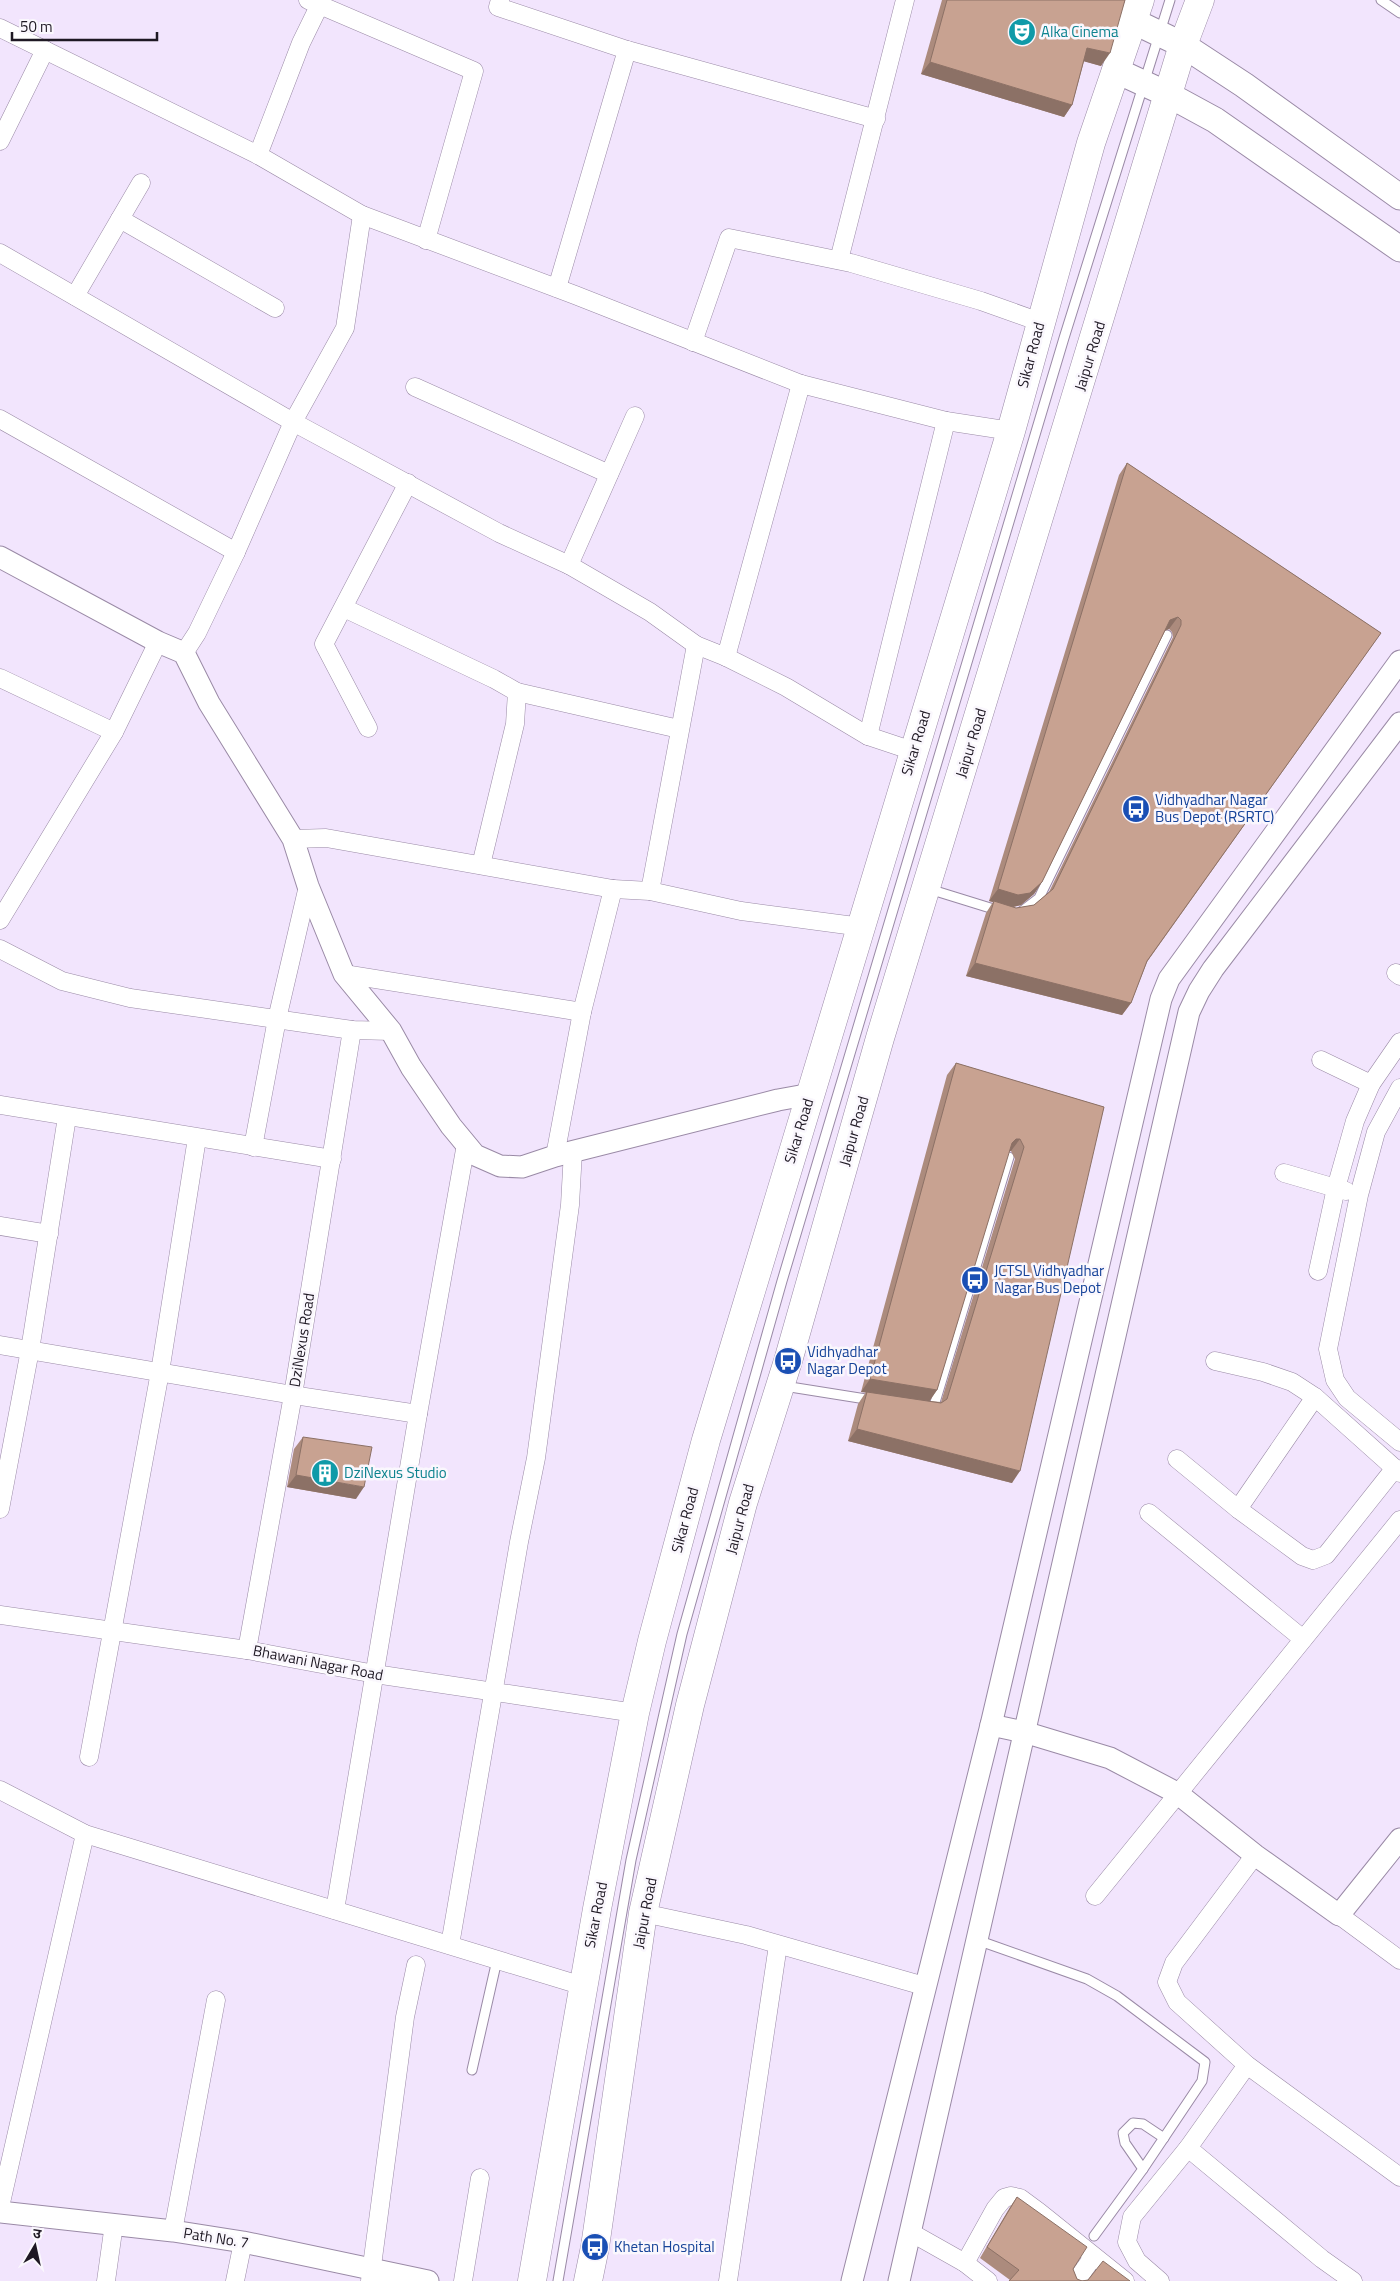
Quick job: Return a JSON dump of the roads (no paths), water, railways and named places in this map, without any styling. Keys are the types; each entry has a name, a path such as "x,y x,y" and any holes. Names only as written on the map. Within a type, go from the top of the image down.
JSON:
{"main road":[{"name":"Jaipur Road","path":"588,2281 643,1913 690,1705 743,1503 788,1361 880,1038 1169,95 1172,40 1200,0"},
{"path":"1137,11 1172,40 1244,85 1400,197"},
{"name":"Sikar Road","path":"532,2281 568,2085 583,1986 635,1713 652,1641 706,1440 1011,431 1091,142 1137,11"},
{"path":"1115,70 1169,95 1215,120 1400,250"}],"street":[{"path":"500,0 498,7 628,50 876,119"},
{"path":"839,260 906,0"},
{"path":"258,155 317,2 474,71 426,240"},
{"path":"0,28 258,155 362,215 557,288 801,384 946,421 1011,431"},
{"path":"0,141 45,50"},
{"path":"557,288 628,50"},
{"path":"75,296 140,183"},
{"path":"184,652 197,633 236,552 293,422 346,328 362,215"},
{"path":"120,219 275,308"},
{"path":"693,342 729,238 839,260 981,301 1040,322"},
{"path":"0,253 293,422 499,533 569,565 650,612 696,645 726,657 786,687 868,736 913,752"},
{"path":"726,657 801,384"},
{"path":"415,387 609,474"},
{"path":"569,565 634,416"},
{"path":"0,420 236,552"},
{"path":"868,736 946,421"},
{"path":"368,728 324,644 408,483"},
{"path":"0,557 158,642 184,652 210,703 292,840 308,886 344,974 391,1031 411,1067 451,1126 475,1155 500,1166 522,1167 564,1154 778,1100 811,1094"},
{"path":"344,608 494,679 517,692 679,729"},
{"path":"0,920 114,732 158,642"},
{"path":"650,891 696,645"},
{"path":"852,2281 924,1986 991,1725 1161,999 1173,973 1400,661"},
{"path":"0,678 114,732"},
{"path":"481,865 515,724 517,692"},
{"path":"899,2281 1190,1012 1199,991 1213,969 1400,723"},
{"path":"292,840 326,838 613,889 650,891 741,911 862,927"},
{"path":"254,1147 277,1019 308,886"},
{"path":"450,1946 495,1692 519,1542 536,1458 570,1206 564,1154 582,1012 613,889"},
{"path":"0,949 62,981 130,998 352,1030 391,1031"},
{"path":"344,974 582,1012"},
{"name":"DziNexus Road","path":"247,1650 293,1396 352,1030"},
{"path":"1318,1271 1336,1188 1355,1121 1371,1084 1400,1042"},
{"path":"1321,1060 1371,1084"},
{"path":"1400,1088 1376,1132 1359,1195 1328,1350 1335,1380 1347,1398 1400,1442"},
{"path":"0,1105 332,1159"},
{"path":"0,1509 30,1350 68,1117"},
{"path":"89,1757 160,1372 197,1138"},
{"path":"335,1910 418,1414 466,1144"},
{"path":"1284,1173 1359,1195"},
{"path":"0,1226 49,1234"},
{"path":"0,1345 293,1396 418,1414"},
{"path":"1177,1459 1238,1509 1302,1556 1314,1560 1326,1555 1397,1470 1316,1397 1292,1382 1264,1372 1215,1362"},
{"path":"1238,1509 1316,1397"},
{"path":"1149,1513 1303,1639"},
{"path":"1095,1896 1400,1520"},
{"name":"Bhawani Nagar Road","path":"0,1615 247,1650 375,1674 635,1713"},
{"path":"991,1725 1024,1732 1110,1758 1178,1793 1254,1855 1400,1960"},
{"path":"0,1790 85,1834 583,1986"},
{"path":"0,2207 85,1834"},
{"path":"1339,1915 1400,1839"},
{"path":"1254,1855 1174,1963 1167,1982 1177,2002 1247,2064 1400,2177"},
{"path":"643,1913 746,1935 924,1986"},
{"path":"728,2281 778,1945"},
{"path":"371,2275 405,2017 416,1965"},
{"path":"174,2231 216,2000"},
{"path":"1160,2281 1137,2261 1127,2242 1132,2218 1188,2148 1247,2064"},
{"path":"1188,2148 1322,2259 1353,2281"},
{"path":"463,2281 480,2178"},
{"path":"965,2263 996,2209 1004,2198 1011,2196 1020,2198 1039,2212 1124,2281"},
{"name":"Path No. 7","path":"0,2212 174,2231 243,2242 371,2275 428,2281"},
{"path":"106,2281 114,2224"},
{"path":"910,2232 965,2263 988,2281"},
{"path":"235,2281 243,2242"},
{"path":"1076,2281 1093,2257"}],"lane":[{"path":"558,2281 631,1860 682,1634 780,1290 1064,338 1143,83 1172,40 1170,0"},
{"path":"1381,0 1400,13"},
{"path":"926,889 1010,914 1024,911 1039,898 1167,635"},
{"path":"923,1408 933,1409 1009,1157"},
{"path":"779,1385 885,1402"},
{"path":"976,1940 1087,1979 1117,1996 1205,2062 1202,2081 1143,2169 1094,2236"},
{"path":"472,2070 497,1960"},
{"path":"1143,2169 1125,2143 1123,2133 1133,2123 1143,2124 1164,2138"}],"place":[{"name":"Alka Cinema","path":"1022,32"},
{"name":"Vidhyadhar Nagar Bus Depot (RSRTC)","path":"1136,809"},
{"name":"JCTSL Vidhyadhar Nagar Bus Depot","path":"975,1280"},
{"name":"Vidhyadhar Nagar Depot","path":"788,1361"},
{"name":"DziNexus Studio","path":"325,1473"},
{"name":"Khetan Hospital","path":"595,2247"}]}
